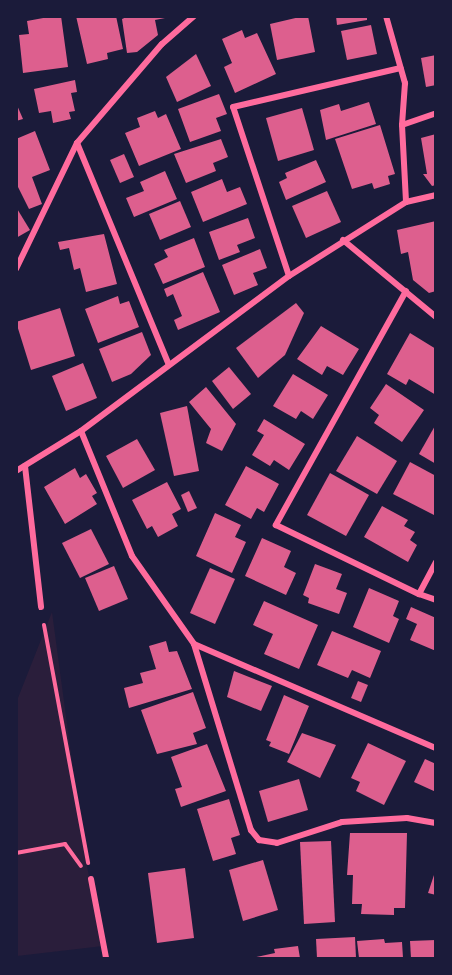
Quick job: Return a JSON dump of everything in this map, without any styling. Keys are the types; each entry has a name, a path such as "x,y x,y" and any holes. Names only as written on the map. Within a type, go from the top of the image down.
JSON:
{"street":[{"path":"16,268 77,143 162,44 194,16"},
{"path":"386,16 405,83 402,124 406,202"},
{"path":"289,276 233,107 401,68"},
{"path":"402,124 435,113"},
{"path":"77,143 170,365"},
{"path":"16,471 81,431 289,276 343,240 406,202 435,195"},
{"path":"343,240 435,317"},
{"path":"406,291 276,525 435,600"},
{"path":"81,431 132,556 194,644 251,830 259,840 277,843 342,822 407,818 435,823"},
{"path":"25,466 41,607"},
{"path":"419,594 435,562"},
{"path":"194,644 435,748"},
{"path":"90,879 106,958"}],"path":[{"path":"41,607 90,879"},
{"path":"16,853 65,844 90,879"}],"shaded area":[{"path":"52,612 84,851 103,946 17,956 16,703"}],"building":[{"path":"61,16 68,67 23,73 19,35 29,34 27,21"},
{"path":"76,16 116,16 123,49 107,53 108,59 87,64"},
{"path":"129,16 175,16 155,20 158,35 137,52 127,53 122,19"},
{"path":"308,16 315,52 277,60 270,24"},
{"path":"336,16 367,16 367,20 337,25"},
{"path":"371,25 377,54 347,60 341,31"},
{"path":"242,30 245,38 257,33 276,74 235,93 224,67 232,63 222,39"},
{"path":"196,54 211,86 177,102 166,77"},
{"path":"436,55 436,85 426,87 421,58"},
{"path":"75,80 77,92 71,93 75,111 69,112 71,119 53,123 51,111 39,113 34,89"},
{"path":"219,94 227,114 216,118 221,131 190,142 178,109"},
{"path":"369,102 376,124 326,140 320,110 339,104 341,111"},
{"path":"16,103 23,119 16,121"},
{"path":"302,108 314,150 278,161 266,118"},
{"path":"155,111 158,118 166,114 181,149 139,166 125,133 140,127 137,118"},
{"path":"380,125 395,174 388,176 390,184 374,189 372,183 352,189 335,139"},
{"path":"35,131 50,170 32,177 42,204 29,209 16,183 16,139"},
{"path":"436,134 436,185 432,186 423,174 427,174 421,138"},
{"path":"221,139 228,157 213,163 216,171 186,183 174,154"},
{"path":"124,154 134,177 120,183 110,160"},
{"path":"316,160 326,182 286,200 279,182 287,178 285,173"},
{"path":"165,171 177,199 134,217 126,198 144,191 140,182"},
{"path":"222,179 227,192 240,187 247,204 203,222 191,192"},
{"path":"327,191 341,222 306,238 292,206"},
{"path":"180,201 191,227 160,240 149,214"},
{"path":"16,207 30,230 16,238"},
{"path":"248,218 255,238 237,245 240,252 219,260 209,232"},
{"path":"436,221 436,291 429,293 413,280 408,252 401,254 397,230"},
{"path":"104,234 117,284 86,292 80,268 74,270 69,248 60,250 58,242"},
{"path":"194,238 205,267 163,284 154,264 168,257 164,250"},
{"path":"260,249 267,268 253,273 258,285 234,295 222,265"},
{"path":"203,272 220,312 178,330 174,320 182,316 173,294 167,297 164,289"},
{"path":"118,296 120,304 129,301 139,327 98,343 85,309"},
{"path":"296,303 304,313 285,355 258,378 236,348"},
{"path":"60,308 75,356 31,370 16,322"},
{"path":"321,326 359,349 343,375 327,366 322,375 297,359"},
{"path":"142,332 151,355 131,374 112,382 99,349"},
{"path":"410,333 436,349 436,395 409,379 406,385 387,374"},
{"path":"83,363 97,398 66,411 52,376"},
{"path":"229,367 251,394 233,409 212,381"},
{"path":"293,374 328,395 313,419 301,411 296,419 273,406"},
{"path":"386,384 424,410 402,442 374,423 379,415 370,408"},
{"path":"206,387 236,424 222,451 206,443 211,429 189,402"},
{"path":"187,406 199,471 174,476 160,413"},
{"path":"264,419 305,444 289,470 274,460 270,466 252,455 264,435 257,431"},
{"path":"436,424 436,464 419,454"},
{"path":"357,436 397,461 377,494 336,471"},
{"path":"137,439 155,470 123,488 106,456"},
{"path":"410,462 436,476 434,515 393,494"},
{"path":"246,466 279,484 264,512 257,508 251,519 225,505"},
{"path":"75,468 80,478 86,474 97,493 92,496 97,504 65,524 44,487"},
{"path":"330,473 369,495 346,536 307,515"},
{"path":"167,482 181,509 172,514 178,526 158,537 152,526 147,529 132,500"},
{"path":"189,491 197,508 188,512 181,495"},
{"path":"382,506 408,520 404,526 415,532 410,540 417,545 408,562 364,537"},
{"path":"215,513 241,525 235,537 246,542 232,573 196,556"},
{"path":"91,529 109,564 80,578 62,543"},
{"path":"262,538 291,551 284,567 296,573 286,595 245,576"},
{"path":"315,564 342,574 336,589 347,593 339,614 308,603 309,598 303,595"},
{"path":"114,566 128,599 99,611 85,578"},
{"path":"210,568 235,579 215,624 190,613"},
{"path":"369,588 399,601 393,616 399,619 389,643 353,627"},
{"path":"264,601 318,625 299,669 264,654 273,634 253,625"},
{"path":"411,607 436,618 436,651 410,640 417,624 406,619"},
{"path":"332,631 381,651 370,678 352,670 348,678 317,665"},
{"path":"166,641 169,652 177,651 192,689 129,708 124,688 143,683 140,673 156,669 149,646"},
{"path":"234,671 272,686 261,711 227,697"},
{"path":"358,681 368,685 361,702 351,698"},
{"path":"193,692 206,728 193,733 197,744 157,754 141,710"},
{"path":"284,695 309,706 289,754 269,746 271,742 266,740"},
{"path":"302,733 336,745 320,778 287,762"},
{"path":"368,743 406,761 384,805 356,791 360,782 351,778"},
{"path":"207,744 226,791 181,807 175,789 182,787 171,757"},
{"path":"425,759 436,764 436,792 414,782"},
{"path":"299,779 308,810 268,822 259,791"},
{"path":"229,799 240,835 231,838 236,854 213,861 197,809"},
{"path":"350,833 407,833 405,908 394,908 394,915 361,914 362,904 352,904 353,875 347,875"},
{"path":"331,841 335,922 304,924 300,842"},
{"path":"263,860 278,910 243,921 229,870"},
{"path":"185,868 194,938 157,943 148,873"},
{"path":"436,869 436,895 428,893"},
{"path":"355,937 356,958 317,958 316,939"},
{"path":"384,939 385,943 402,942 403,958 359,958 357,941"},
{"path":"436,940 436,958 411,958 410,941"},
{"path":"298,946 300,958 251,958 275,953 274,949"}]}
